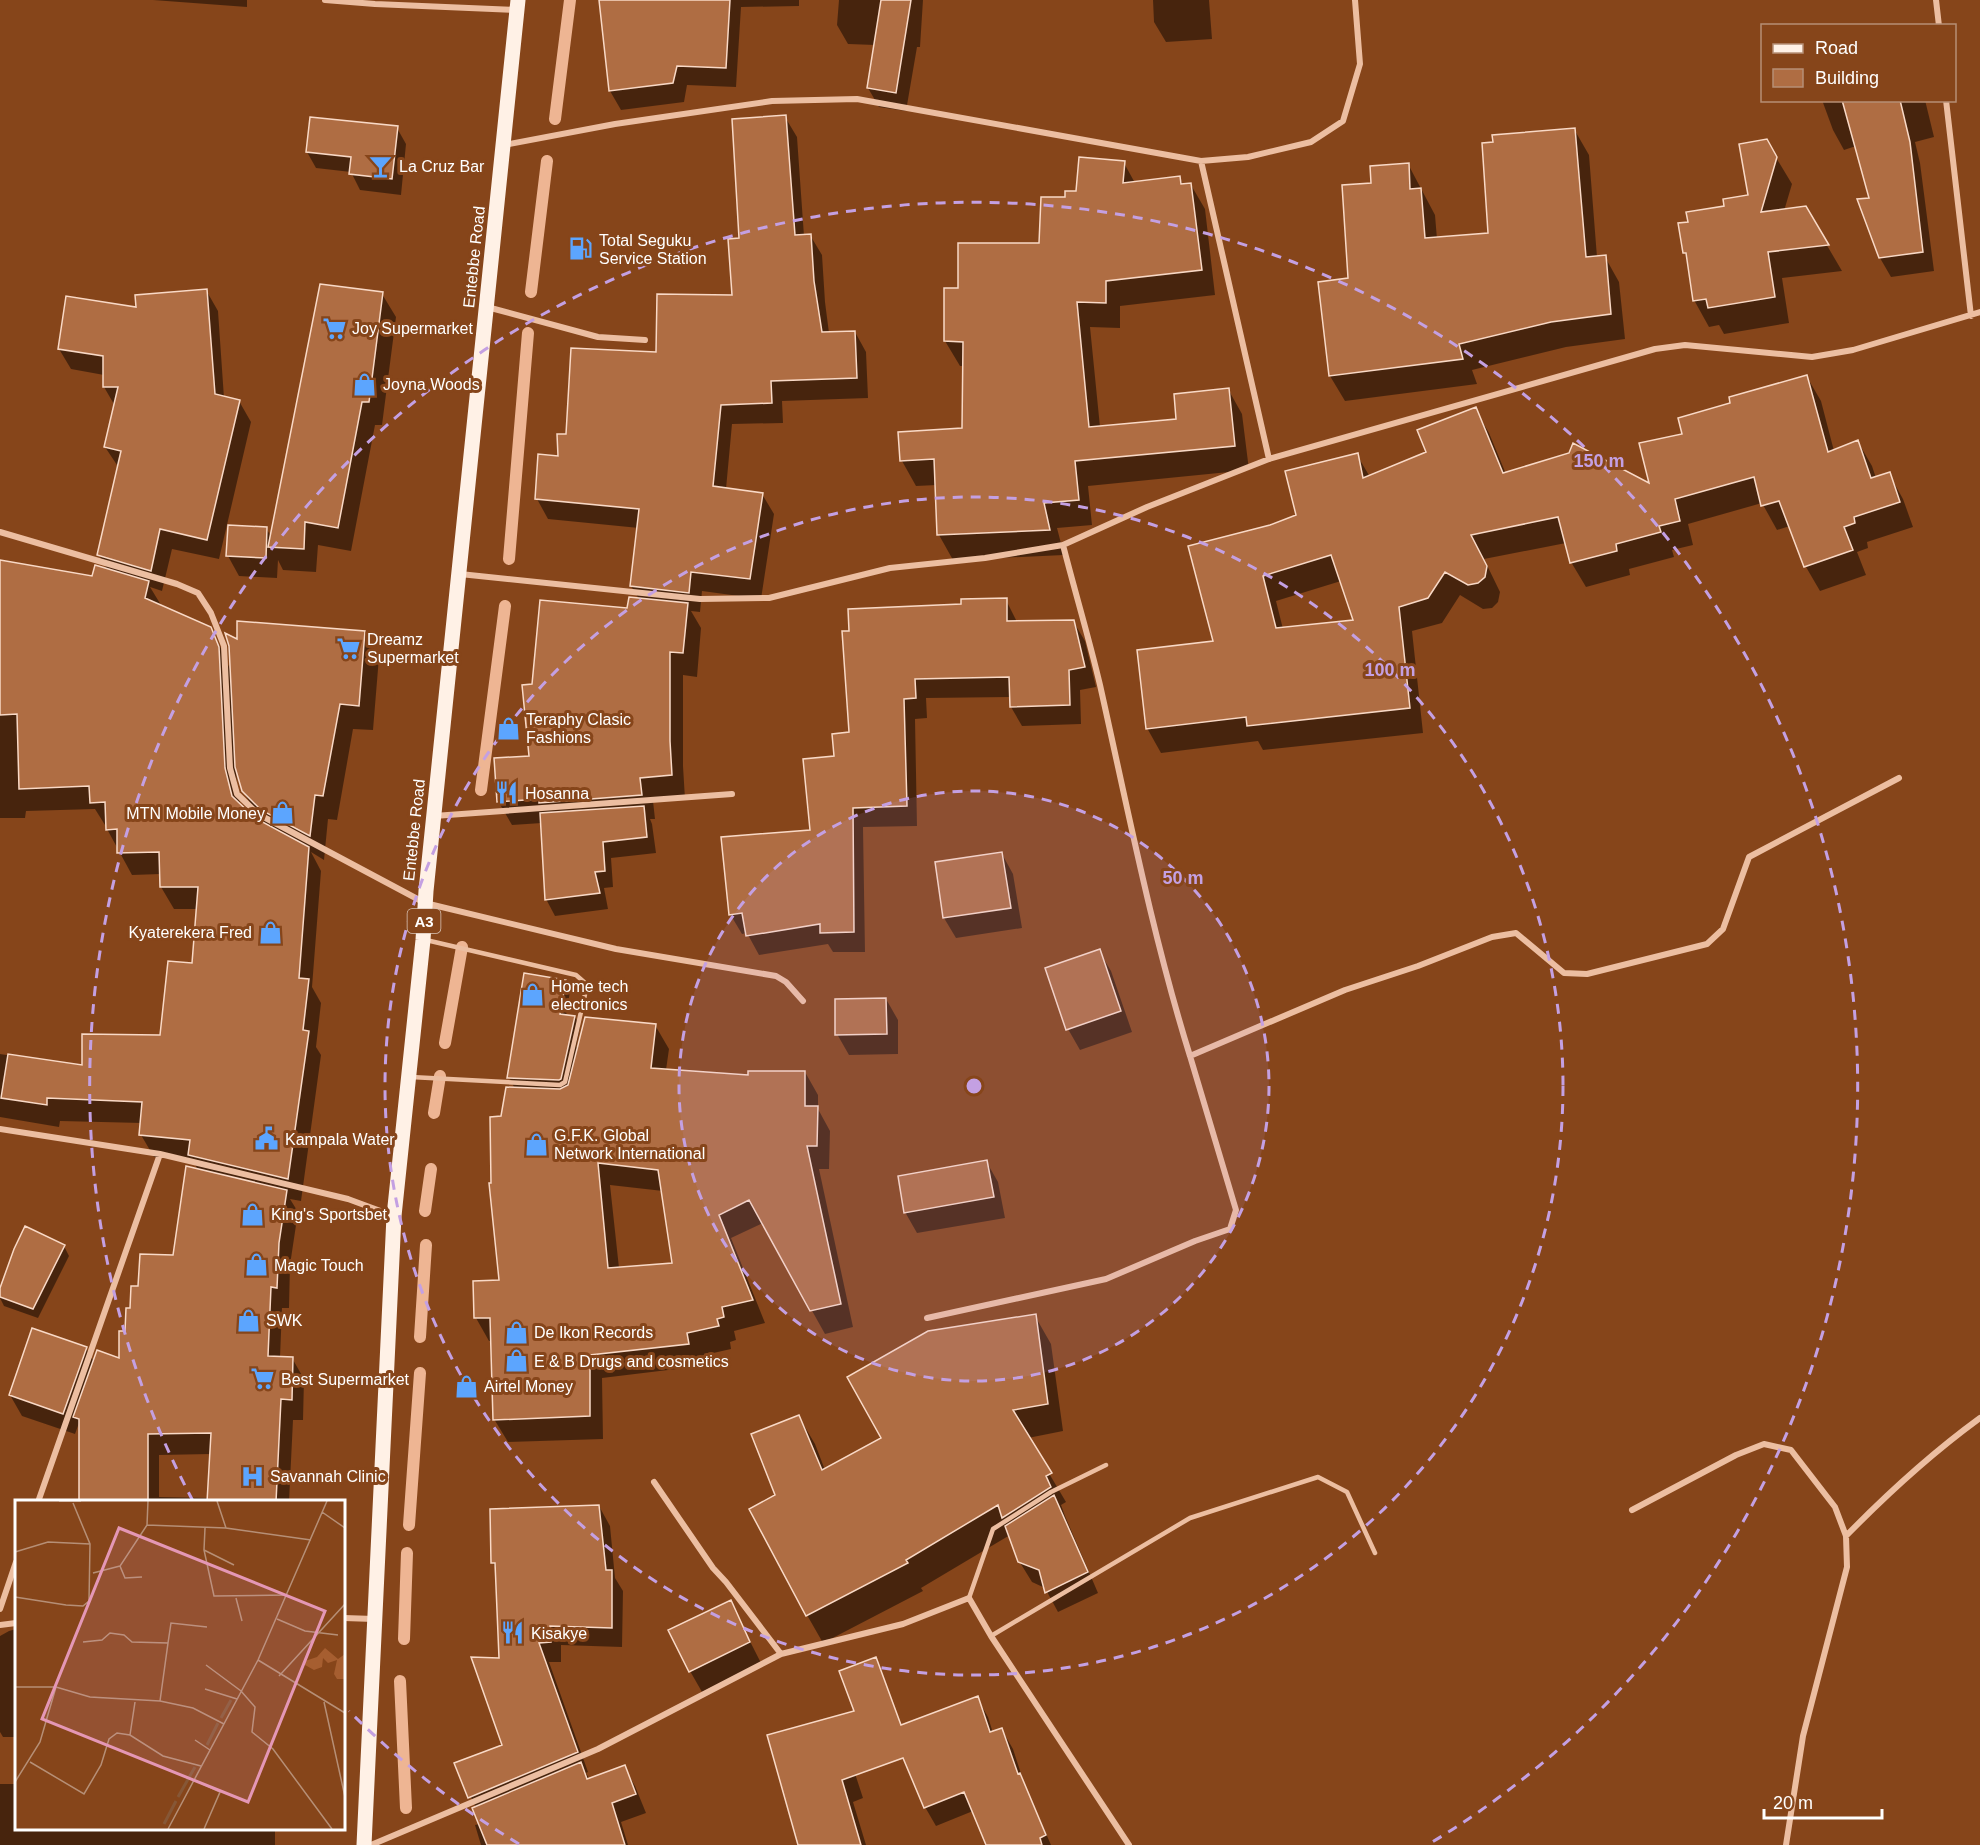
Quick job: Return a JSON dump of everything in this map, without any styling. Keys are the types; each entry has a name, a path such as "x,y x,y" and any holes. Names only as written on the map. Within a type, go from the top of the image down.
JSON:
{"main road":[{"name":"Entebbe Road","path":"364,1845 394,1216 518,5"}],"street":[{"path":"325,0 375,4 518,5"},
{"path":"504,145 615,124 772,100 857,99 1201,161 1248,157 1311,142 1343,121 1360,64 1355,0"},
{"path":"1936,0 1939,24"},
{"path":"1946,102 1971,316"},
{"path":"1201,161 1269,459"},
{"path":"487,307 598,337 645,340"},
{"path":"459,573 700,598 769,598 890,568 985,558 1063,545 1147,507 1269,459 1655,349 1685,345 1812,357 1853,350 1980,312"},
{"path":"0,532 177,584 198,593 211,613 224,646 230,768 237,794 258,814 425,903 616,949 776,976 786,982 803,1001"},
{"path":"927,1318 1106,1279 1230,1229 1236,1210 1167,981 1136,854 1099,683 1063,545"},
{"path":"1190,1056 1345,990 1418,966 1492,937 1516,933 1564,973 1587,974 1707,944 1724,929 1749,856 1899,778"},
{"path":"434,816 732,794"},
{"path":"0,1129 160,1154 348,1199 394,1216"},
{"path":"39,1500 160,1154"},
{"path":"1846,1536 1881,1500 1942,1446 1980,1418"},
{"path":"1632,1510 1736,1455 1764,1444 1791,1450 1835,1507 1846,1536 1847,1567 1803,1736 1785,1845"},
{"path":"654,1482 713,1568 781,1654"},
{"path":"0,1609 15,1565"},
{"path":"371,1845 598,1749 781,1654 903,1624 969,1598 991,1636 1129,1845"},
{"path":"345,1618 374,1619"},
{"path":"0,1625 15,1623"}],"lane":[{"path":"408,1077 560,1085 565,1082 586,990 584,982 576,975 423,940"},
{"path":"969,1598 993,1529 1052,1492 1106,1465"},
{"path":"991,1636 1190,1518 1318,1477 1347,1492 1375,1552"}],"building":[{"path":"599,0 730,0 726,68 677,66 673,83 609,91"},
{"path":"881,0 911,0 896,93 867,88"},
{"path":"1843,102 1900,102 1910,142 1923,252 1879,258 1857,199 1869,198"},
{"path":"786,115 795,235 811,234 814,281 822,332 855,331 857,378 771,381 772,403 721,405 713,486 763,493 750,579 691,572 689,593 630,586 639,509 535,499 538,454 558,456 557,434 566,434 571,348 656,352 657,294 732,295 728,239 739,238 732,119"},
{"path":"310,117 398,126 392,179 349,174 351,157 306,152"},
{"path":"1575,128 1586,257 1606,255 1611,314 1551,322 1459,344 1463,359 1329,376 1318,282 1348,278 1342,185 1371,183 1370,166 1409,163 1410,189 1421,188 1425,238 1488,233 1482,143 1493,142 1492,135"},
{"path":"1767,139 1777,157 1761,212 1806,206 1829,245 1768,252 1775,297 1708,308 1706,299 1693,301 1686,253 1683,253 1678,223 1688,222 1686,212 1724,206 1723,199 1748,195 1739,144"},
{"path":"1079,157 1125,161 1123,183 1180,176 1181,184 1191,183 1202,270 1106,281 1106,303 1077,302 1089,427 1176,419 1174,394 1229,388 1235,446 1075,461 1079,500 1044,503 1050,530 937,535 934,459 900,461 898,432 962,428 963,342 944,341 944,288 958,288 958,243 1039,243 1041,197 1065,197 1065,191 1076,191"},
{"path":"320,284 383,292 369,402 362,402 338,528 305,522 304,549 268,547"},
{"path":"207,289 215,394 240,400 207,540 160,529 151,571 97,555 121,451 104,447 118,387 103,387 103,356 58,349 66,296 136,307 135,295"},
{"path":"1807,375 1828,452 1858,440 1871,478 1890,472 1900,502 1854,517 1855,523 1844,527 1853,550 1804,567 1779,501 1761,506 1754,477 1675,499 1680,521 1659,526 1661,532 1616,544 1617,551 1570,563 1558,517 1471,535 1487,566 1485,577 1478,583 1468,585 1445,572 1428,598 1399,607 1410,708 1247,726 1246,717 1146,729 1137,650 1213,641 1188,546 1270,525 1296,515 1285,471 1358,453 1363,478 1426,452 1417,430 1476,407 1503,473 1569,453 1573,443 1649,483 1639,443 1682,434 1678,418 1730,403 1729,397","holes":["1331,555 1353,620 1276,628 1263,576"]},
{"path":"228,525 267,527 266,558 226,556"},
{"path":"0,560 92,576 95,565 149,581 145,598 211,627 219,647 225,768 232,796 255,818 309,847 299,978 309,979 303,1030 309,1031 288,1179 188,1155 190,1140 139,1135 142,1102 47,1098 47,1105 1,1098 8,1054 82,1065 82,1034 160,1035 168,961 192,963 198,887 160,887 159,852 117,853 117,829 106,830 105,802 90,803 89,786 19,789 17,714 0,715"},
{"path":"629,597 688,603 683,653 670,652 672,775 640,778 642,795 539,803 539,799 497,802 494,758 529,756 522,685 532,684 540,600 627,608"},
{"path":"1007,598 1007,621 1074,620 1085,667 1069,670 1070,705 1010,707 1009,677 915,679 916,698 904,699 907,806 853,808 854,932 820,933 820,924 746,936 742,913 729,915 721,837 810,830 803,759 834,756 832,734 849,732 842,631 849,631 848,609 961,604 961,599"},
{"path":"237,621 365,631 359,706 340,704 323,796 315,795 310,836 261,810 242,791 235,767 229,646 225,633 237,639"},
{"path":"644,806 647,837 603,842 605,871 595,872 600,893 545,900 540,813"},
{"path":"1002,852 1011,908 943,918 935,862"},
{"path":"1100,949 1121,1011 1066,1030 1045,968"},
{"path":"524,973 566,980 560,1014 575,1016 559,1080 507,1078"},
{"path":"886,998 887,1034 835,1035 835,999"},
{"path":"585,1017 656,1024 651,1068 748,1075 748,1071 805,1071 805,1106 818,1106 817,1146 807,1146 841,1304 810,1311 749,1200 719,1215 753,1300 722,1307 724,1317 717,1319 719,1326 687,1333 689,1344 590,1355 590,1416 493,1420 490,1318 474,1318 473,1281 499,1280 489,1183 491,1183 490,1117 501,1116 506,1087 560,1089 568,1085","holes":["598,1163 658,1170 672,1263 608,1268"]},
{"path":"987,1160 994,1197 904,1213 898,1176"},
{"path":"186,1166 287,1190 279,1243 277,1288 271,1287 268,1356 293,1357 292,1400 281,1399 276,1500 207,1500 211,1433 148,1434 148,1500 79,1500 79,1419 73,1417 97,1350 119,1358 119,1331 125,1331 126,1308 130,1308 131,1286 138,1286 140,1254 173,1255"},
{"path":"25,1226 65,1245 33,1309 0,1297 0,1288"},
{"path":"1036,1314 1048,1404 1013,1410 1052,1473 1046,1476 1051,1487 1002,1518 998,1505 906,1560 908,1563 806,1616 749,1509 775,1495 751,1434 799,1415 822,1470 881,1438 847,1377 928,1331"},
{"path":"32,1328 87,1347 63,1414 9,1395"},
{"path":"1054,1495 1088,1572 1045,1593 1039,1570 1018,1562 1005,1526"},
{"path":"599,1505 606,1570 612,1570 612,1628 550,1626 551,1642 539,1643 578,1752 468,1798 454,1763 502,1745 471,1657 499,1658 495,1563 491,1563 490,1509"},
{"path":"731,1600 750,1642 689,1672 668,1630"},
{"path":"876,1657 901,1725 978,1696 990,1732 1002,1728 1018,1774 1020,1773 1046,1835 1040,1838 1042,1845 986,1845 964,1792 924,1808 903,1758 842,1780 861,1845 798,1845 767,1735 854,1711 839,1671"},
{"path":"581,1762 587,1779 625,1765 636,1794 612,1803 625,1845 487,1845 472,1808"}],"waterway":[{"path":"555,119 570,0"},
{"path":"531,292 547,161"},
{"path":"509,559 528,333"},
{"path":"481,790 505,606"},
{"path":"445,1043 462,947"},
{"path":"434,1113 440,1076"},
{"path":"425,1211 431,1169"},
{"path":"420,1337 426,1245"},
{"path":"409,1525 420,1373"},
{"path":"404,1639 407,1553"},
{"path":"400,1681 406,1808"}],"place":[{"name":"La Cruz Bar","path":"381,166"},
{"name":"Total Seguku Service Station","path":"581,249"},
{"name":"Joy Supermarket","path":"334,328"},
{"name":"Joyna Woods","path":"365,384"},
{"name":"Dreamz Supermarket","path":"349,648"},
{"name":"Teraphy Clasic Fashions","path":"508,728"},
{"name":"Hosanna","path":"507,793"},
{"name":"MTN Mobile Money","path":"283,813"},
{"name":"Kyaterekera Fred","path":"270,932"},
{"name":"Home tech electronics","path":"533,995"},
{"name":"Kampala Water","path":"267,1139"},
{"name":"G.F.K. Global Network International","path":"536,1144"},
{"name":"King's Sportsbet","path":"253,1214"},
{"name":"Magic Touch","path":"256,1265"},
{"name":"SWK","path":"248,1320"},
{"name":"De Ikon Records","path":"516,1332"},
{"name":"E & B Drugs and cosmetics","path":"516,1361"},
{"name":"Best Supermarket","path":"263,1379"},
{"name":"Airtel Money","path":"466,1386"},
{"name":"Savannah Clinic","path":"252,1476"},
{"name":"Kisakye","path":"513,1633"}]}
